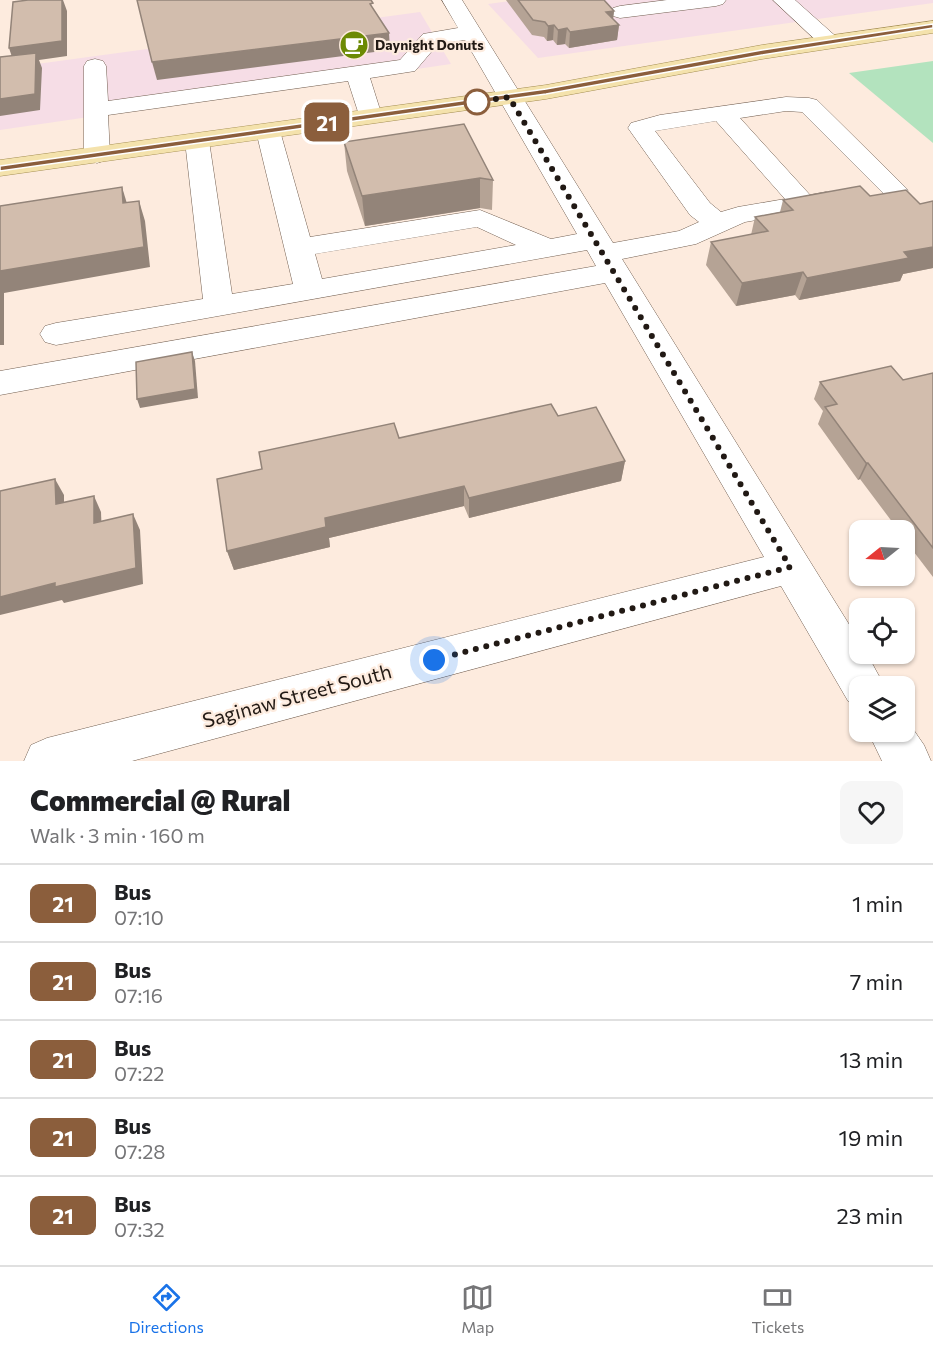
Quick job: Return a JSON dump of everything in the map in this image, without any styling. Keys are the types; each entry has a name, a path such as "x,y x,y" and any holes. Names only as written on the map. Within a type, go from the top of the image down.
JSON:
{"main road":[{"path":"0,168 509,97 830,41 933,27"}],"street":[{"path":"452,0 469,33 856,676"},
{"path":"621,12 716,0"},
{"path":"783,0 830,41"},
{"path":"96,110 407,66 431,39 469,33"},
{"path":"95,66 98,155"},
{"path":"357,73 370,116"},
{"path":"0,383 686,238 738,215 895,190 809,105 786,104 640,128 700,208 718,223"},
{"path":"722,113 803,203"},
{"path":"268,131 310,291"},
{"path":"196,141 219,306"},
{"path":"298,248 480,218 547,248 603,255"},
{"path":"56,334 547,248"},
{"name":"Saginaw Street South","path":"47,761 790,567"},
{"path":"896,742 908,761"}],"shaded area":[{"path":"518,0 933,0 933,3 538,58 488,4"},
{"path":"420,12 451,64 0,130 0,69"}],"green space":[{"path":"933,61 933,143 849,73"}],"building":[{"path":"62,0 62,41 9,48 13,2"},
{"path":"137,0 371,0 373,3 370,4 389,33 152,62"},
{"path":"518,0 604,0 614,11 606,12 619,25 570,32 567,28 558,30 554,25 548,26 545,22 533,20"},
{"path":"36,53 35,94 0,99 0,57"},
{"path":"464,124 493,180 480,178 362,196 344,142"},
{"path":"860,186 870,196 906,190 920,204 933,201 933,247 904,252 909,258 807,278 803,272 742,283 711,242 768,231 755,217 793,210 783,200"},
{"path":"122,187 123,203 139,201 144,247 0,271 0,206"},
{"path":"192,352 195,389 137,399 136,362"},
{"path":"891,366 903,380 933,373 933,548 915,524 915,520 912,520 866,463 825,407 837,404 820,382"},
{"path":"551,404 558,416 596,407 625,461 469,498 464,486 325,518 326,527 227,551 217,479 262,469 259,452 394,423 399,438"},
{"path":"55,479 56,504 94,496 94,523 133,514 136,568 55,587 55,583 0,597 0,491"}],"bus line":[{"name":"21","path":"0,168 546,92 762,52 933,27"}],"place":[{"name":"Daynight Donuts","path":"354,45"}],"route":[{"path":"434,660 790,567 509,97 477,102"}]}
